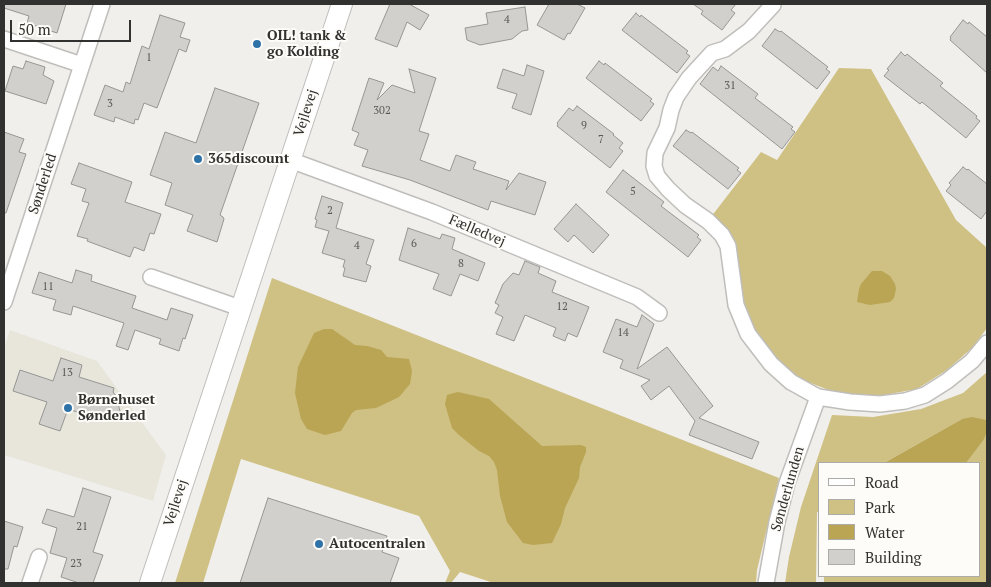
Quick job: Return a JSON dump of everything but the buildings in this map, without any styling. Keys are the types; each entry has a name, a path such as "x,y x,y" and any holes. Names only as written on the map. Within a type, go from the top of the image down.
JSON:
{"street":[{"name":"Sønderled","path":"4,302 102,4"},
{"name":"Vejlevej","path":"150,583 342,4"},
{"path":"773,5 749,31 725,49 712,53 689,78 676,97 667,128 655,153 654,166 657,176 668,189 685,205 708,221 722,235 728,246 736,305 748,334 771,364 792,382 818,397 880,404 905,401 926,395 947,382 972,361 987,343"},
{"path":"4,39 82,64"},
{"name":"Fælledvej","path":"290,160 432,212 636,297 659,313"},
{"path":"151,278 240,308"},
{"name":"Sønderlunden","path":"766,583 777,522 787,483 818,397"},
{"path":"30,583 39,557"}],"shaded area":[{"name":"Børnehuset Sønderled","path":"10,330 97,361 166,455 153,501 4,455 4,348"}],"green space":[{"path":"839,68 871,69 956,220 987,248 987,328 973,347 947,370 917,389 884,395 860,395 831,391 798,378 770,352 747,322 734,239 711,217 761,152 777,160"},
{"path":"272,278 779,478 757,570 756,583 494,583 460,572 451,583 445,583 450,571 419,516 241,459 203,583 175,583"},
{"path":"987,372 987,583 824,583 824,577 981,577 981,462 967,462 969,458 962,419 886,462 818,462 816,583 785,583 801,507 832,415 873,417 921,409 963,393"}],"water":[{"path":"872,271 882,271 890,276 895,284 894,298 890,302 870,305 857,302 861,284"},
{"path":"324,329 332,329 355,345 381,350 387,357 409,359 412,371 410,384 399,397 376,408 356,410 352,413 341,431 325,435 307,429 301,419 295,393 298,367 314,333"},
{"path":"458,392 489,399 542,446 581,445 586,447 579,478 552,543 533,545 523,543 507,522 494,462 489,456 479,451 452,428 445,404 447,395"},
{"path":"972,417 986,420 987,431 984,439 967,462 886,462 962,419"}],"place":[{"name":"OIL! tank & go Kolding","path":"257,44"},
{"name":"365discount","path":"198,159"},
{"name":"Børnehuset Sønderled","path":"68,408"},
{"name":"Autocentralen","path":"319,544"}]}
